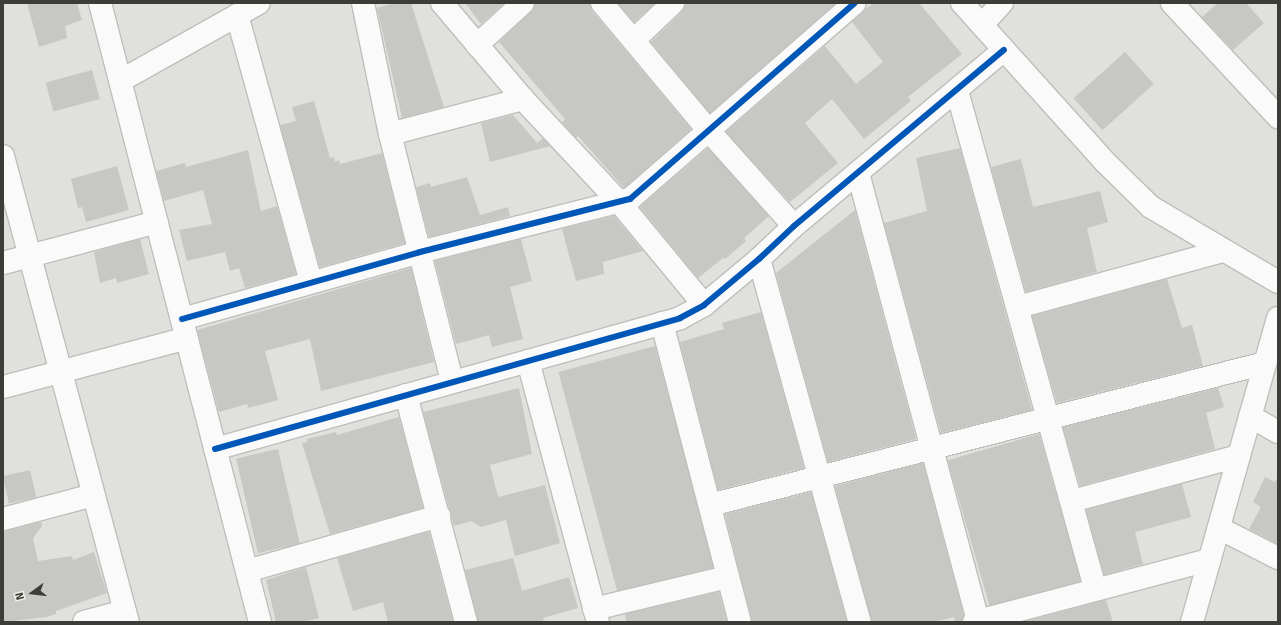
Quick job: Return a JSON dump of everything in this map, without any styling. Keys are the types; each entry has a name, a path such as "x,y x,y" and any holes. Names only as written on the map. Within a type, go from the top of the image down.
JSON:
{"street":[{"path":"100,3 260,622"},
{"path":"120,81 259,3"},
{"path":"363,3 390,134 452,381"},
{"path":"442,3 523,99 620,203 704,305"},
{"path":"477,45 523,3"},
{"path":"602,3 708,131 794,226"},
{"path":"634,40 673,3"},
{"path":"3,387 61,371 312,282 420,252 620,203 641,191 855,3"},
{"path":"962,3 1105,162 1151,207 1223,251 1278,282"},
{"path":"982,25 1002,3"},
{"path":"1172,3 1278,117"},
{"path":"237,14 312,282"},
{"path":"215,449 680,318 704,305 759,259 794,226 957,91 1004,50"},
{"path":"957,91 1096,588"},
{"path":"390,134 523,99"},
{"path":"3,156 126,616 84,622"},
{"path":"858,173 932,448 976,621 1096,588 1210,560"},
{"path":"3,263 157,222"},
{"path":"1018,307 1223,251"},
{"path":"759,259 821,476 860,622"},
{"path":"1192,622 1278,318"},
{"path":"662,323 710,505 727,577 740,622"},
{"path":"528,361 596,615 727,577"},
{"path":"710,505 1265,363"},
{"path":"406,395 466,622"},
{"path":"1250,416 1278,432"},
{"path":"1072,501 1239,456"},
{"path":"3,519 93,495"},
{"path":"247,571 439,516"},
{"path":"1219,528 1278,558"}],"building":[{"path":"27,3 77,3 82,20 65,26 67,38 39,47"},
{"path":"394,3 411,3 444,107 402,118 377,8"},
{"path":"465,3 504,3 481,24"},
{"path":"535,3 590,3 592,11 691,129 624,188 578,136 576,138 562,122 565,119 499,42 531,12"},
{"path":"618,3 655,3 634,22"},
{"path":"685,3 836,3 710,113 651,42 682,12"},
{"path":"873,3 919,3 962,54 908,97 911,101 864,139 832,99 805,123 838,163 790,202 726,132 825,46 856,84 883,62 852,22"},
{"path":"1218,3 1246,3 1264,23 1233,50 1202,17"},
{"path":"1125,52 1154,84 1102,130 1074,98"},
{"path":"92,70 100,99 53,111 46,82"},
{"path":"314,101 330,158 334,157 335,162 339,160 340,164 382,153 405,243 320,267 280,125 296,121 292,107"},
{"path":"513,115 537,143 543,138 550,146 490,162 481,123"},
{"path":"708,148 769,216 744,238 746,241 725,259 723,258 698,278 640,207"},
{"path":"960,148 1032,410 941,433 884,223 927,211 916,158"},
{"path":"248,150 261,211 277,206 296,274 245,288 239,268 230,271 225,252 187,261 179,230 212,224 203,190 164,201 156,171 185,163 186,167"},
{"path":"1021,159 1033,207 1100,191 1108,222 1087,228 1097,272 1026,292 991,167"},
{"path":"117,166 129,210 86,222 82,207 78,208 71,179"},
{"path":"467,177 480,215 508,207 510,216 429,237 416,187 430,183 431,187"},
{"path":"855,210 916,439 828,462 776,273"},
{"path":"614,216 643,251 603,262 604,274 576,281 562,229"},
{"path":"140,239 149,274 117,283 116,278 100,283 94,252"},
{"path":"521,239 532,281 510,287 523,339 492,347 489,335 456,344 435,261"},
{"path":"411,268 434,362 321,391 310,339 265,351 278,400 248,408 247,404 219,412 197,330"},
{"path":"1167,279 1182,328 1192,325 1203,366 1057,403 1032,316"},
{"path":"761,312 804,468 718,490 680,342 724,329 722,323"},
{"path":"655,346 714,567 618,593 558,372"},
{"path":"519,388 532,454 490,465 498,497 545,485 560,543 515,556 506,520 481,527 471,521 454,526 423,412"},
{"path":"1218,388 1224,407 1206,413 1215,449 1080,486 1063,427"},
{"path":"399,417 423,508 330,534 302,443 307,442 307,439 336,432 337,435"},
{"path":"1039,434 1081,581 990,607 948,460"},
{"path":"278,449 300,544 258,553 236,459"},
{"path":"923,463 964,616 962,622 955,622 954,617 934,622 872,622 835,486"},
{"path":"30,470 36,497 9,504 3,476"},
{"path":"1278,476 1278,544 1249,529 1261,507 1253,502 1265,477 1275,482"},
{"path":"1182,484 1191,517 1135,532 1143,564 1104,575 1086,510"},
{"path":"811,492 847,622 752,622 725,514"},
{"path":"41,522 42,526 33,538 38,561 72,556 73,560 94,552 107,593 56,611 56,614 47,617 3,622 3,532"},
{"path":"429,532 453,622 388,622 383,602 353,611 337,558"},
{"path":"513,558 522,591 569,577 578,608 543,618 544,622 478,622 465,570"},
{"path":"306,567 319,618 302,622 276,622 266,580"},
{"path":"719,592 727,622 626,622 625,614"},
{"path":"1106,600 1113,622 1023,622"}],"cycle path":[{"path":"182,319 420,252 630,199 855,3"},
{"path":"215,449 680,318 704,305 759,259 794,226 1004,50"}]}
